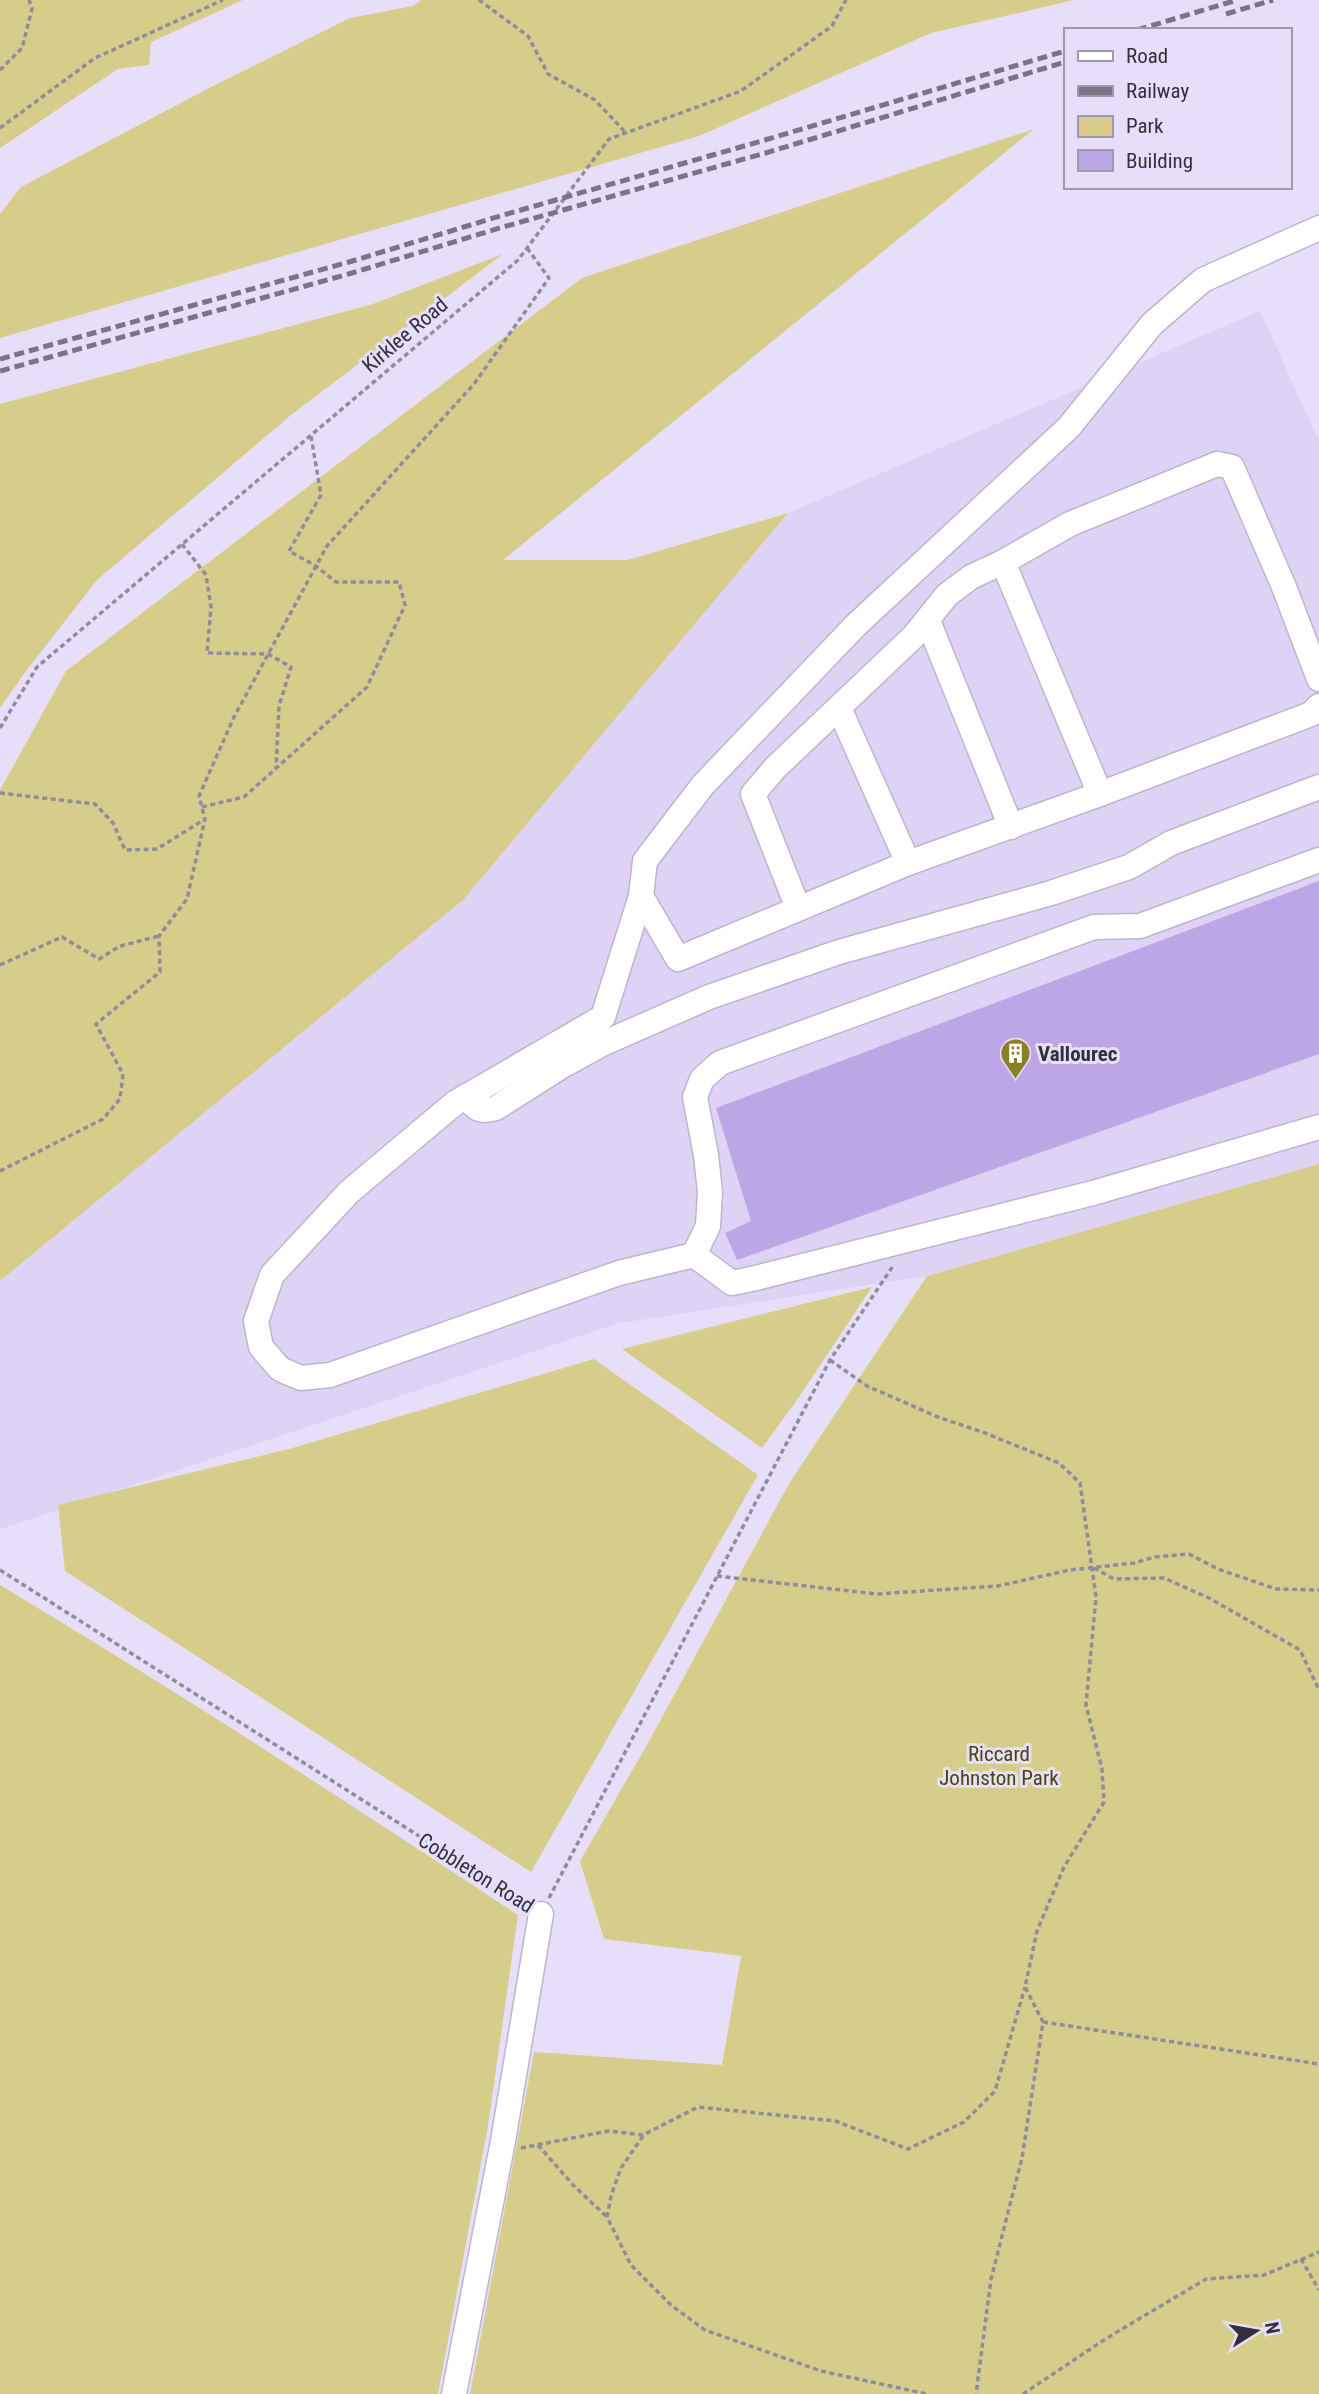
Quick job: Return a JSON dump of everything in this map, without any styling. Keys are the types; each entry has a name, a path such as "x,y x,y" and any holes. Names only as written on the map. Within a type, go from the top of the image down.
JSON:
{"lane":[{"path":"1319,228 1203,280 1152,324 1069,427 856,625 703,785 646,861 641,896 603,1017 466,1096 349,1192 272,1275 256,1321 261,1347 280,1369 301,1378 330,1375 619,1273 694,1255 732,1283 910,1241 1093,1193 1319,1127"},
{"path":"798,908 753,794 775,768 929,621 947,595 971,577 1070,524 1217,464 1232,467 1284,587 1319,679"},
{"path":"1003,562 1100,794"},
{"path":"929,621 1011,827"},
{"path":"641,896 678,959 908,863 1311,714 1319,706"},
{"path":"839,708 908,863"},
{"path":"466,1096 475,1109 484,1111 495,1108 602,1044 709,997 827,956 1051,893 1129,867 1171,844 1319,787"},
{"path":"694,1255 708,1226 710,1192 695,1097 702,1079 720,1063 1094,927 1140,926 1319,860"},
{"name":"Cobbleton Road","path":"454,2394 503,2141 541,1914"}],"path":[{"path":"0,70 22,48 32,9 29,0"},
{"path":"0,128 95,58 223,0"},
{"path":"479,0 528,36 548,74 595,100 626,133"},
{"name":"Kirklee Road","path":"0,728 37,667 518,260 609,139 741,91 832,26 846,0"},
{"path":"0,965 62,937 99,958 120,946 159,936 187,899 205,819 199,796 234,717 327,546 474,384 549,278 527,248"},
{"path":"202,807 244,797 368,687 405,605 399,582 336,582 316,566 289,551 321,495 311,436"},
{"path":"183,544 206,575 211,607 207,653 268,654 291,667 278,706 275,769"},
{"path":"0,793 95,804 113,822 125,850 157,849 205,819"},
{"path":"0,1171 103,1119 120,1099 123,1074 96,1024 160,972 159,936"},
{"path":"541,1914 830,1360 910,1241"},
{"path":"607,2217 621,2168 643,2136 698,2107 835,2121 908,2149 964,2122 995,2091 1025,1987 1037,1931 1064,1867 1104,1802 1102,1769 1086,1705 1096,1597 1080,1483 1059,1463 938,1417 867,1386 830,1360"},
{"path":"717,1576 877,1594 998,1586 1092,1567 1189,1554 1218,1569 1276,1590 1319,1590"},
{"path":"1092,1567 1114,1579 1164,1578 1209,1598 1300,1650 1319,1690"},
{"name":"Cobbleton Road","path":"0,1570 541,1914"},
{"path":"976,2394 991,2279 1021,2158 1043,2022 1025,1987"},
{"path":"1043,2022 1319,2064"},
{"path":"503,2141 522,2148 609,2131 643,2136"},
{"path":"538,2145 574,2186 607,2217 631,2265 672,2306 705,2330 821,2371 927,2394"},
{"path":"1023,2394 1107,2338 1206,2279 1264,2275 1319,2252"},
{"path":"1301,2259 1319,2290"}],"shaded area":[{"path":"1260,311 1319,441 1319,1164 927,1276 620,1323 0,1529 0,1281 463,900 788,513"}],"green space":[{"path":"0,0 243,0 151,42 149,65 118,69 0,148"},
{"path":"421,0 1074,0 931,33 699,136 0,338 0,214 21,187 350,18 413,6"},
{"path":"1034,129 503,560 628,560 788,513 463,900 0,1281 0,790 66,671 582,278"},
{"path":"503,254 291,415 97,580 0,708 0,404 373,304"},
{"name":"Riccard Johnston Park","path":"1319,1164 1319,2394 470,2394 534,2052 722,2065 741,1956 604,1939 580,1861 648,1743 790,1482 927,1276"},
{"path":"872,1287 762,1448 622,1349"},
{"path":"594,1359 758,1475 531,1872 65,1571 58,1505 289,1449"},
{"path":"0,1585 260,1747 518,1915 488,2126 438,2394 0,2394"}],"building":[{"name":"Vallourec","path":"1319,881 1319,1054 737,1260 725,1233 751,1221 716,1108"}],"railway":[{"path":"1144,28 1237,0"},
{"path":"1226,14 1273,0"},
{"path":"0,359 349,262 1064,51"},
{"path":"0,371 352,273 769,152 1064,62"}],"place":[{"name":"Vallourec","path":"1015,1081"}]}
